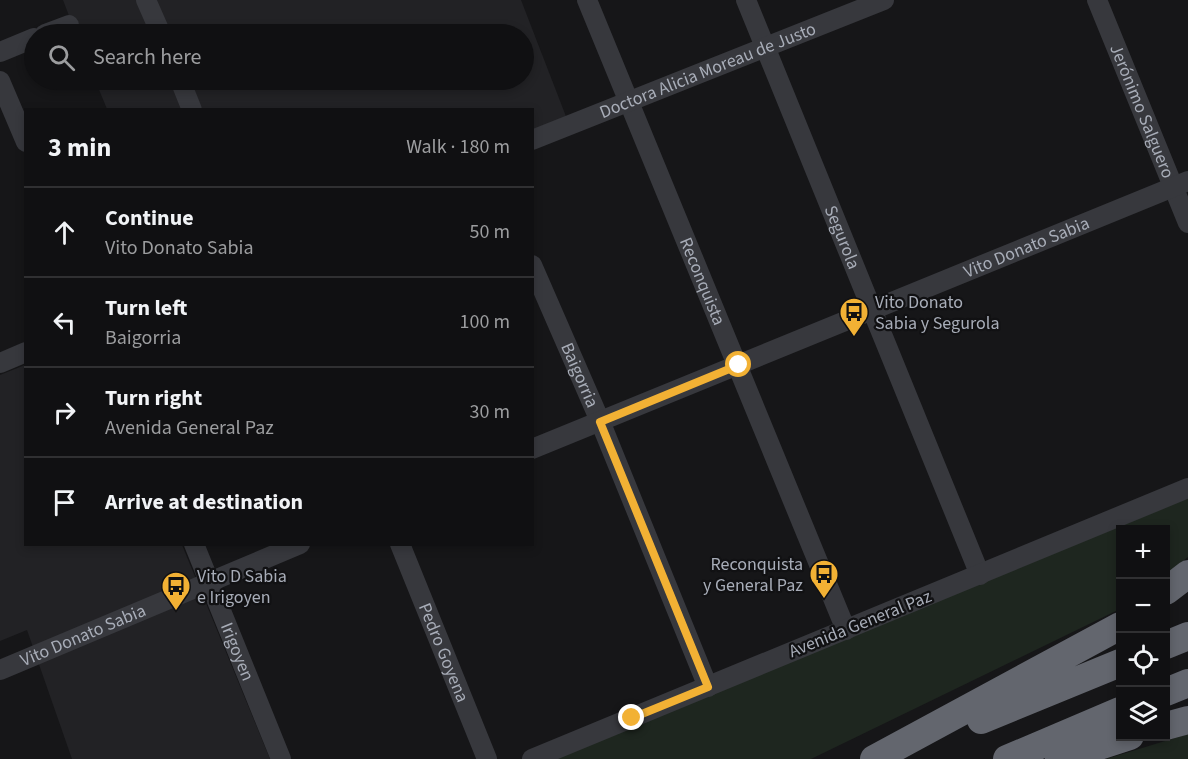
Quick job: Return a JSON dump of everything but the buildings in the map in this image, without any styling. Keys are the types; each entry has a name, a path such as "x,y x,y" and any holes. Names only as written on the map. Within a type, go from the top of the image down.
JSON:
{"highway":[{"path":"1170,588 1188,574"},
{"path":"874,759 1116,628"},
{"path":"1170,643 1188,636"},
{"path":"883,759 1116,665"},
{"path":"1170,690 1188,683"},
{"path":"1007,759 1116,713"},
{"path":"1170,725 1188,720"},
{"path":"1059,759 1116,741"}],"street":[{"path":"146,0 157,24"},
{"name":"Reconquista","path":"587,0 846,630"},
{"name":"Segurola","path":"746,0 980,575"},
{"name":"Doctora Alicia Moreau de Justo","path":"534,139 884,0"},
{"name":"Jerónimo Salguero","path":"1097,0 1180,184 1188,224"},
{"path":"0,52 24,42"},
{"path":"0,81 24,137"},
{"path":"184,90 191,108"},
{"name":"Vito Donato Sabia","path":"534,448 1180,184"},
{"name":"Baigorria","path":"534,269 600,422 708,687"},
{"path":"0,363 24,353"},
{"name":"Avenida General Paz","path":"532,759 1188,488"},
{"name":"Irigoyen","path":"195,546 281,759"},
{"name":"Vito Donato Sabia","path":"0,670 295,546"},
{"name":"Pedro Goyena","path":"401,546 487,759"}],"shaded area":[{"path":"63,0 521,0 530,24 72,24"},
{"path":"534,34 567,119 534,132 534,108 107,108 99,90 534,90"},
{"path":"24,365 24,546 182,546 270,759 72,759 27,630 0,641 0,375"},
{"path":"1188,498 1188,557 1170,572 1170,525 1123,525"},
{"path":"1116,528 1116,611 811,759 555,759"},
{"path":"1188,734 1188,759 1106,759 1170,741"}],"place":[{"name":"Vito Donato Sabia y Segurola","path":"854,338"},
{"name":"Reconquista y General Paz","path":"824,600"},
{"name":"Vito D Sabia e Irigoyen","path":"176,612"}],"route":[{"path":"632,718 708,687 600,422 739,365"}]}
